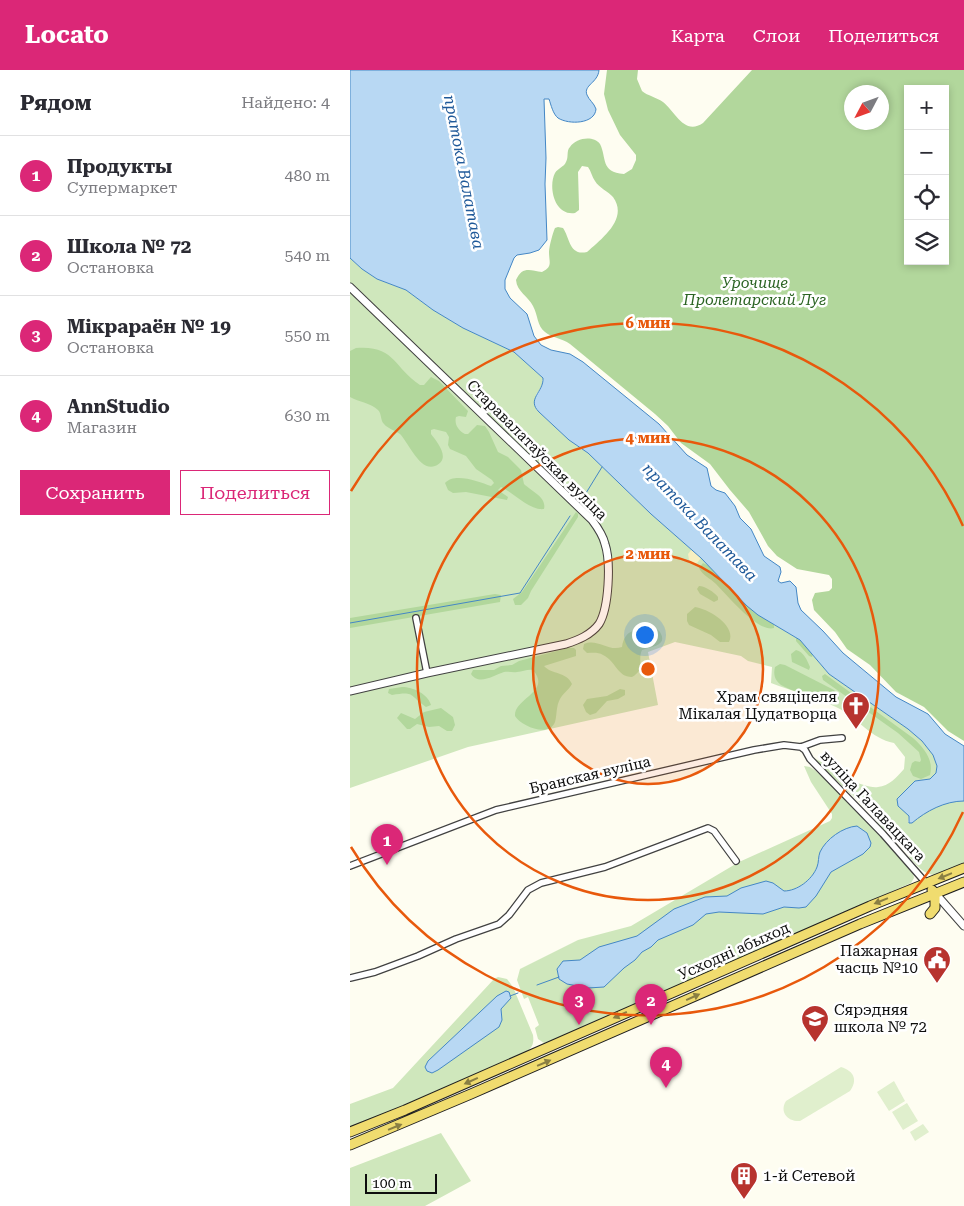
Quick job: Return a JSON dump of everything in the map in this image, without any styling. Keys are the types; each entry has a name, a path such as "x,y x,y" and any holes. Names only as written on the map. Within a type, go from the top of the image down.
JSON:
{"main road":[{"name":"Усходні абыход","path":"350,1132 862,909 964,868"},
{"name":"Усходні абыход","path":"350,1145 447,1105 860,924 964,882"},
{"path":"926,883 935,893 935,908 930,914"}],"street":[{"name":"Старавалатаўская вуліца","path":"350,287 592,520 602,535 607,551 608,566 606,599 600,624 581,639 566,644 350,691"},
{"path":"416,618 427,673"},
{"name":"Бранская вуліца","path":"350,866 496,810 784,744 801,747 820,740 842,738"},
{"name":"вуліца Галавацкага","path":"801,747 805,750 810,760 883,834 926,883"},
{"path":"350,978 375,972 456,939 494,926 509,915 528,890 541,883 605,867 708,828 714,831 736,861"},
{"path":"935,893 964,926"}],"green space":[{"name":"Урочище Пролетарский Луг","path":"607,70 638,70 637,79 642,91 663,102 680,121 690,126 696,126 703,123 752,70 964,70 964,741 948,731 924,707 896,692 870,665 847,649 835,632 814,610 812,600 815,593 829,591 832,588 832,579 829,575 797,569 777,556 768,546 749,512 710,464 681,443 668,426 655,414 570,344 551,336 540,327 533,306 518,288 516,280 518,276 527,270 542,272 548,268 550,261 549,250 555,228 563,228 573,249 581,253 587,252 606,235 618,213 613,197 597,183 588,167 582,166 578,172 579,210 575,213 568,213 558,205 554,199 553,179 555,173 565,164 568,150 576,141 593,139 600,144 608,167 616,173 624,174 632,169 636,160 636,155 620,135 608,110 604,94"},
{"path":"350,258 377,279 406,290 433,310 463,328 514,352 543,378 542,386 536,395 536,409 539,412 569,440 588,453 651,514 768,621 800,640 829,674 908,729 922,741 933,755 937,766 936,773 930,779 915,781 897,799 909,816 908,822 913,822 937,807 957,801 964,801 964,863 934,875 923,871 909,857 911,855 888,830 884,833 872,814 810,756 825,764 825,768 851,780 866,786 878,787 889,783 904,769 905,757 894,743 878,737 836,707 771,683 772,667 748,661 741,656 675,642 648,652 658,705 468,747 350,788"},
{"path":"356,348 379,350 386,354 420,385 424,385 431,377 439,381 468,411 466,417 456,417 456,425 459,429 468,434 477,425 485,426 498,452 508,457 521,470 524,484 541,498 544,509 527,504 501,487 498,490 508,497 507,500 466,492 453,493 448,490 445,483 455,478 474,480 491,486 494,483 476,469 466,456 450,449 448,445 449,437 446,432 431,430 431,434 437,441 443,455 440,463 435,466 424,465 419,461 400,434 384,424 378,410 350,397 350,351"},
{"path":"576,512 578,517 528,598 521,605 515,605 513,599 522,592"},
{"path":"703,563 709,566 758,615 774,624 774,628 760,625 743,612 716,584 702,573 699,568"},
{"path":"699,586 712,591 718,597 718,600 714,602 700,594 697,589"},
{"path":"495,594 501,595 500,602 350,628 350,618"},
{"path":"695,607 707,611 725,624 729,630 729,642 720,642 711,635 689,625 687,614"},
{"path":"651,628 659,631 662,641 659,644 642,650 639,671 632,677 620,672 603,655 587,653 583,649 584,644 589,643 612,648 622,647 623,641 628,634 636,630"},
{"path":"796,638 813,654 812,657 796,641"},
{"path":"568,648 576,650 576,656 544,666 551,671 563,675 572,684 561,697 555,722 552,727 547,729 541,730 529,727 515,716 520,704 538,684 538,678 533,670 504,672 482,679 478,679 471,674 473,670 494,670 501,666 512,665 519,661"},
{"path":"796,650 805,657 810,667 809,670 792,662 791,654"},
{"path":"780,664 834,690 839,700 827,701 819,699 781,685 774,675 775,667"},
{"path":"825,674 913,738 929,759 931,764 930,775 921,779 913,776 910,770 912,763 915,761 920,762 921,760 919,752 898,733 823,680 822,676"},
{"path":"402,687 420,692 431,705 426,707 408,694 392,695 388,693 389,689"},
{"path":"620,689 625,690 625,695 618,699 607,701 596,713 590,715 586,712 583,705 587,699 607,696"},
{"path":"441,708 453,717 455,725 452,731 447,731 439,726 429,727 417,724 407,729 397,718 401,713 415,719 424,712"},
{"path":"804,766 816,771 856,809 913,872 914,878 911,883 548,1042 544,1043 538,1039 535,1028 539,1025 528,997 524,999 517,980 520,969 578,940 631,926 739,862 830,821 832,814 811,782"},
{"path":"498,977 507,979 513,987 533,1035 532,1047 526,1052 453,1086 350,1128 350,1104 393,1088 494,979"},
{"path":"841,1067 852,1073 854,1083 850,1091 800,1121 792,1120 786,1116 784,1105 786,1101"},
{"path":"894,1081 905,1101 889,1111 877,1092"},
{"path":"907,1103 918,1121 903,1130 892,1112"},
{"path":"923,1124 929,1132 915,1141 910,1132"},
{"path":"441,1133 471,1181 425,1206 350,1206 350,1168"}],"sand":[{"path":"692,549 701,558 697,563 689,560 688,554"}],"water":[{"name":"пратока Валатава","path":"350,70 599,70 586,92 596,109 595,114 591,118 581,122 568,122 558,118 553,112 549,99 544,99 547,240 539,250 517,255 514,258 505,280 505,289 510,298 527,314 534,336 541,345 551,350 570,354 583,362 659,424 687,455 707,468 711,486 725,493 735,506 740,518 751,529 764,556 780,567 781,572 778,581 781,583 790,581 796,587 801,610 843,653 896,697 928,714 945,734 964,746 964,801 936,807 912,823 909,823 909,816 898,806 897,799 915,781 930,779 936,773 937,766 933,755 922,741 908,729 829,674 800,640 758,615 747,606 701,558 651,514 588,453 569,440 539,412 534,403 543,383 543,378 514,352 463,328 433,310 406,290 377,279 350,258"},
{"path":"857,826 867,833 871,843 870,847 863,854 831,872 816,896 806,907 784,907 763,914 719,912 706,914 693,925 658,940 604,987 588,988 567,984 559,979 557,969 563,961 580,960 599,947 637,936 674,909 705,897 727,896 741,888 766,881 773,883 784,891 799,887 815,872 820,852 826,843 841,831"},
{"path":"506,991 509,992 511,998 501,1009 502,1020 499,1027 438,1070 432,1073 427,1071 425,1067 428,1061 497,996"}],"waterway":[{"path":"583,498 602,467"},
{"path":"350,623 520,593 570,516"},
{"path":"537,985 559,977"},
{"path":"510,996 518,993"}],"place":[{"name":"Храм свяціцеля Мікалая Цудатворца","path":"856,730"},
{"name":"Продукты","path":"387,865"},
{"name":"Пажарная часць №10","path":"937,984"},
{"name":"Мікрараён № 19","path":"579,1025"},
{"name":"Школа № 72","path":"651,1025"},
{"name":"Сярэдняя школа № 72","path":"815,1043"},
{"name":"AnnStudio","path":"666,1088"},
{"name":"1-й Сетевой","path":"744,1200"}]}
